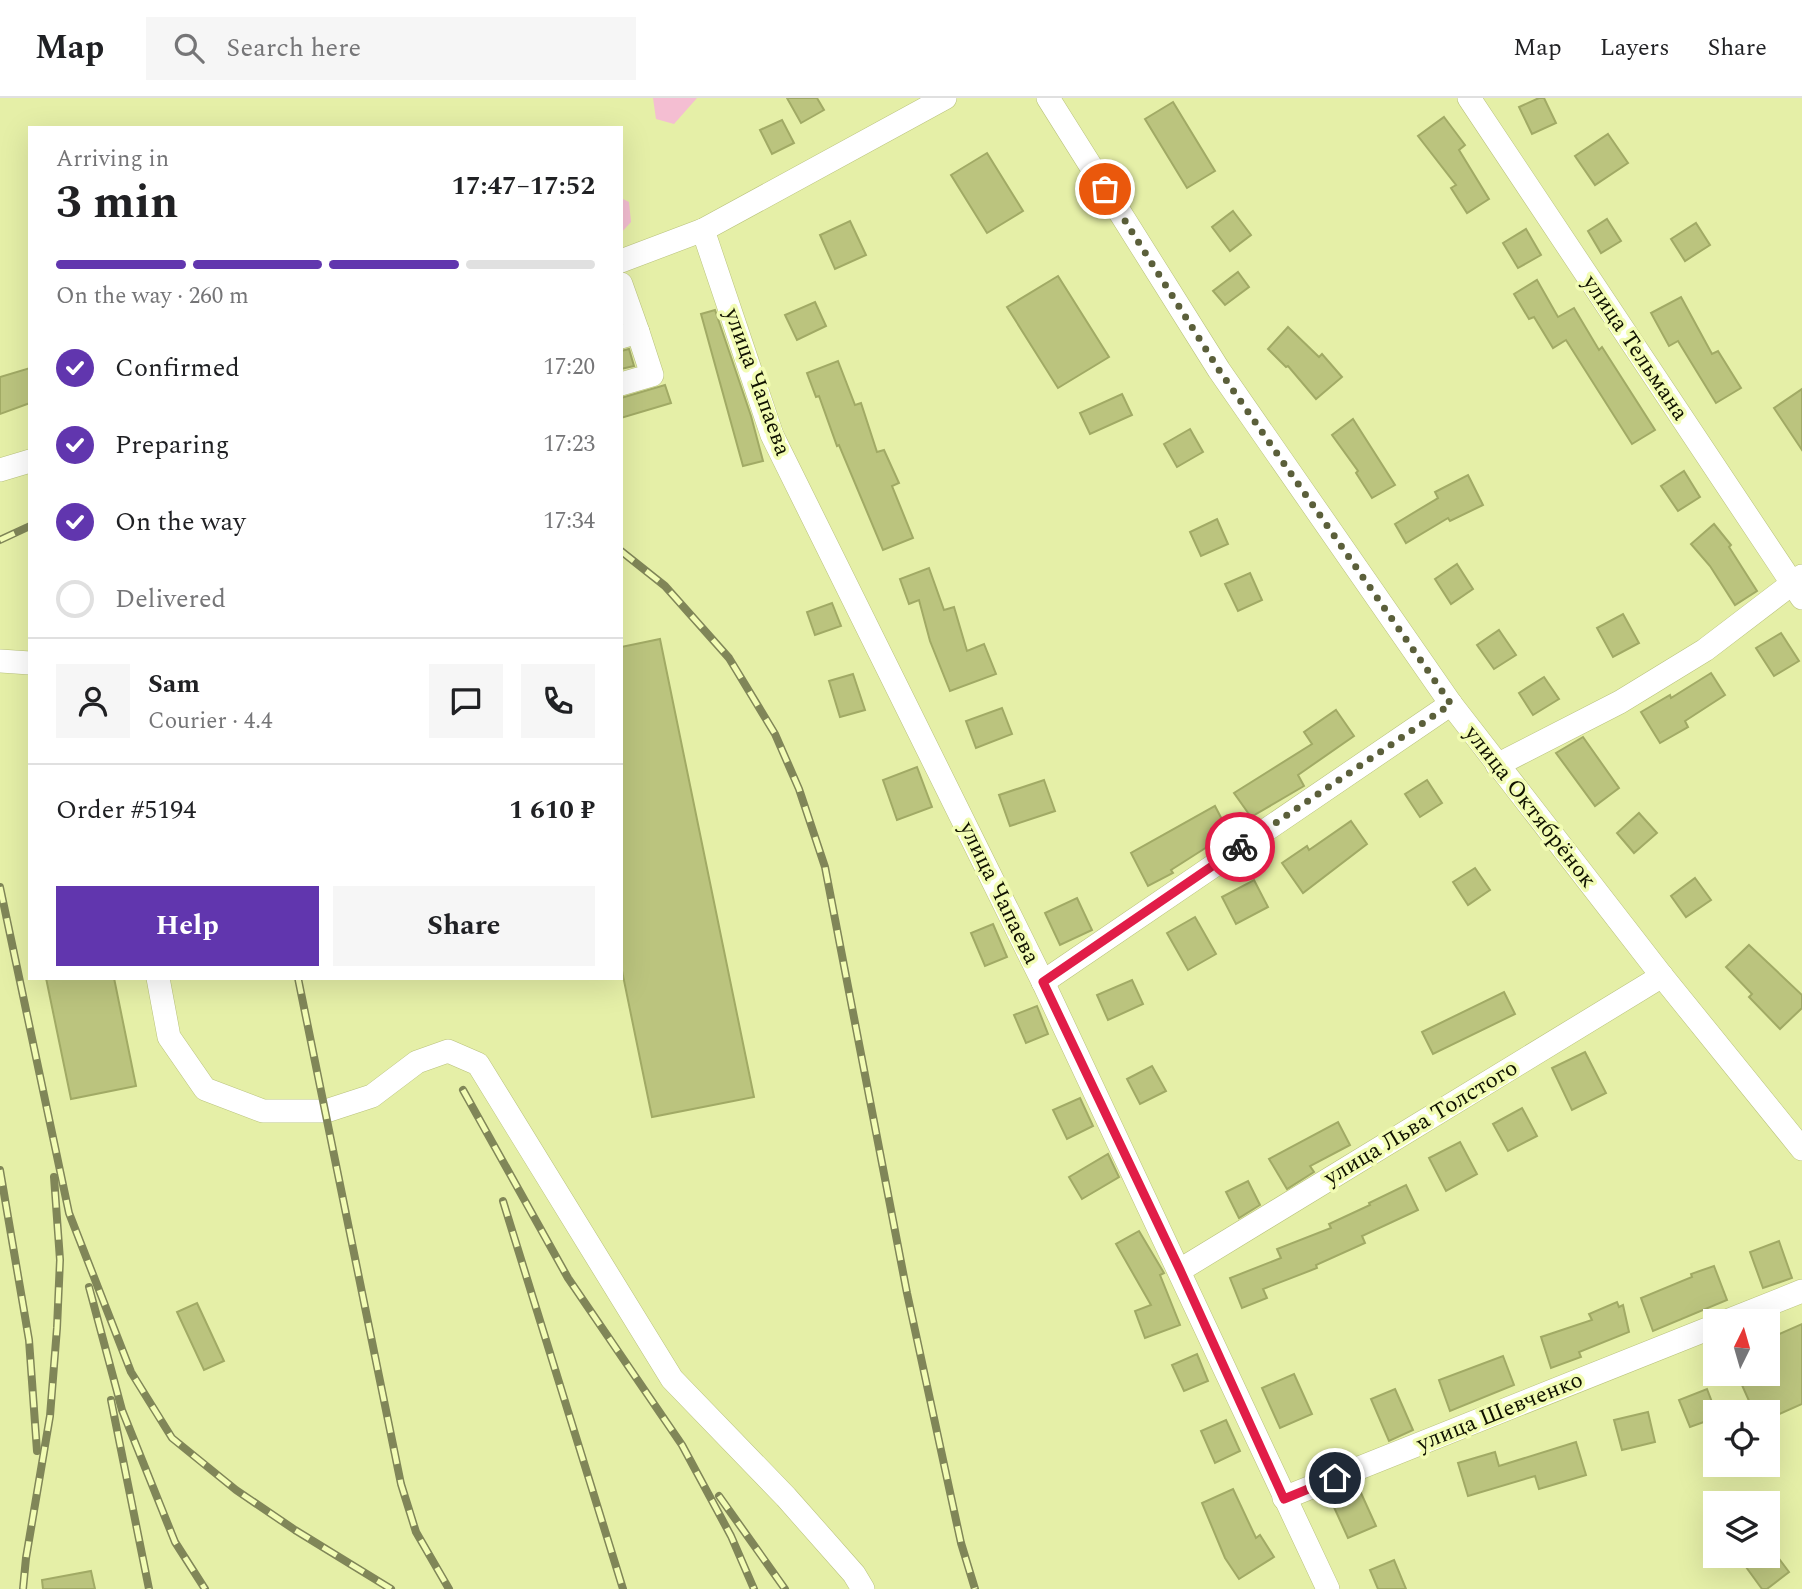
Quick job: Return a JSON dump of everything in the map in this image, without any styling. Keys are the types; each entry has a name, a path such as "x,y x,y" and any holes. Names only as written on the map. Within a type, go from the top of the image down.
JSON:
{"street":[{"path":"623,260 703,230 945,98"},
{"name":"улица Октябрёнок","path":"1048,98 1219,370 1451,704 1662,976 1802,1149"},
{"name":"улица Тельмана","path":"1469,98 1799,586"},
{"name":"улица Чапаева","path":"703,230 772,435 1043,982 1328,1589"},
{"path":"623,295 630,334 652,375 623,383"},
{"path":"0,470 28,462"},
{"path":"1497,765 1619,702 1705,650 1799,586"},
{"path":"0,661 28,663"},
{"path":"1043,982 1451,704"},
{"name":"улица Льва Толстого","path":"1180,1270 1662,976"},
{"path":"158,980 169,1037 205,1089 263,1111 326,1111 372,1096 417,1062 448,1051 478,1064 672,1378 786,1497 854,1574 863,1589"},
{"path":"1757,1309 1802,1291"},
{"name":"улица Шевченко","path":"1284,1499 1703,1331"}],"shaded area":[{"path":"653,98 697,98 674,124 656,119"},
{"path":"623,199 629,202 631,222 623,231"}],"building":[{"path":"787,98 817,98 824,110 801,123"},
{"path":"1544,98 1556,123 1532,134 1519,107"},
{"path":"1173,102 1215,171 1187,188 1145,119"},
{"path":"1444,117 1465,145 1459,150 1489,199 1467,213 1451,188 1456,185 1418,136"},
{"path":"782,120 794,143 772,154 760,130"},
{"path":"1608,134 1628,163 1595,185 1575,156"},
{"path":"987,153 1023,211 987,233 951,175"},
{"path":"1233,211 1251,235 1230,251 1212,227"},
{"path":"1607,219 1621,241 1601,253 1588,231"},
{"path":"850,221 866,255 835,269 820,235"},
{"path":"1696,223 1710,245 1685,261 1671,239"},
{"path":"1526,229 1541,255 1518,268 1503,243"},
{"path":"1238,272 1249,287 1225,305 1213,291"},
{"path":"1058,276 1109,357 1058,388 1007,307"},
{"path":"1537,280 1558,317 1574,308 1599,350 1602,347 1655,430 1632,444 1566,340 1553,348 1534,317 1529,319 1514,294"},
{"path":"1681,297 1712,354 1718,351 1741,388 1716,403 1678,341 1669,346 1651,313"},
{"path":"815,302 826,326 797,340 785,315"},
{"path":"715,310 751,416 763,461 743,466 701,314"},
{"path":"1288,327 1319,357 1322,354 1342,377 1316,399 1288,366 1268,349"},
{"path":"629,349 634,366 623,369 623,350"},
{"path":"838,361 855,405 861,403 877,452 884,450 899,483 892,486 913,538 883,550 807,373"},
{"path":"28,369 28,404 0,414 0,377"},
{"path":"665,385 671,403 623,417 623,397"},
{"path":"1802,389 1802,450 1774,408"},
{"path":"1122,394 1132,415 1090,434 1080,413"},
{"path":"1353,419 1395,485 1372,498 1356,473 1358,471 1332,435"},
{"path":"1190,429 1203,452 1177,467 1164,444"},
{"path":"1684,471 1700,497 1678,511 1661,486"},
{"path":"1468,475 1483,505 1450,521 1448,518 1406,543 1395,524 1438,498 1435,492"},
{"path":"1217,519 1228,544 1201,556 1190,532"},
{"path":"1714,524 1731,545 1729,547 1757,591 1735,605 1710,566 1691,544"},
{"path":"1457,564 1473,589 1451,604 1435,579"},
{"path":"929,568 944,610 954,607 967,651 984,644 996,674 950,691 930,641 919,600 909,604 900,579"},
{"path":"1250,573 1262,600 1238,611 1225,584"},
{"path":"832,603 841,626 815,635 807,612"},
{"path":"1623,614 1639,643 1613,657 1597,628"},
{"path":"1499,630 1516,655 1494,669 1477,645"},
{"path":"1781,633 1799,661 1774,676 1756,648"},
{"path":"660,639 754,1097 652,1117 623,976 623,647"},
{"path":"1711,673 1725,695 1685,721 1688,727 1660,743 1641,712 1670,695 1671,698"},
{"path":"853,674 865,710 840,717 829,681"},
{"path":"1544,677 1559,699 1533,715 1519,693"},
{"path":"1002,708 1012,734 976,748 966,721"},
{"path":"1336,710 1354,736 1298,775 1304,786 1251,817 1234,793 1312,744 1304,732"},
{"path":"1583,737 1619,788 1595,806 1556,753"},
{"path":"917,767 932,807 897,820 883,780"},
{"path":"1044,780 1055,811 1010,826 999,795"},
{"path":"1427,780 1442,803 1420,817 1405,794"},
{"path":"1215,806 1229,833 1171,870 1173,873 1148,886 1131,853"},
{"path":"1639,813 1657,833 1634,853 1617,833"},
{"path":"1351,821 1367,844 1303,893 1282,863 1307,846 1309,850"},
{"path":"1475,868 1490,890 1468,905 1453,882"},
{"path":"1695,878 1711,900 1686,917 1671,896"},
{"path":"1254,880 1268,907 1236,924 1222,897"},
{"path":"1077,898 1092,930 1060,945 1045,913"},
{"path":"1195,917 1216,954 1188,970 1167,933"},
{"path":"993,924 1007,957 985,966 971,933"},
{"path":"1749,945 1802,995 1802,1008 1780,1029 1749,997 1752,994 1726,967"},
{"path":"46,980 114,980 136,1086 71,1099"},
{"path":"1132,980 1143,1004 1108,1020 1097,995"},
{"path":"1504,992 1515,1014 1433,1054 1422,1032"},
{"path":"1037,1006 1048,1034 1026,1043 1014,1015"},
{"path":"1585,1052 1606,1093 1572,1110 1552,1068"},
{"path":"1152,1066 1166,1091 1140,1104 1127,1079"},
{"path":"1080,1098 1093,1126 1067,1139 1053,1110"},
{"path":"1522,1108 1537,1136 1508,1151 1493,1124"},
{"path":"1338,1122 1350,1145 1310,1166 1314,1172 1287,1189 1269,1159"},
{"path":"1460,1142 1477,1174 1446,1191 1429,1158"},
{"path":"1108,1154 1119,1177 1082,1199 1069,1177"},
{"path":"1248,1181 1260,1205 1239,1218 1226,1192"},
{"path":"1406,1185 1418,1210 1362,1236 1365,1243 1316,1265 1317,1268 1263,1289 1267,1298 1242,1308 1230,1278 1281,1258 1277,1249 1331,1228 1329,1224"},
{"path":"1139,1231 1164,1273 1160,1275 1180,1325 1145,1338 1135,1311 1151,1305 1116,1244"},
{"path":"1779,1241 1792,1278 1763,1288 1750,1252"},
{"path":"1714,1266 1727,1300 1653,1331 1641,1298 1692,1277 1691,1274"},
{"path":"1617,1302 1619,1307 1623,1305 1629,1332 1579,1352 1581,1357 1551,1368 1541,1337 1592,1320 1589,1314"},
{"path":"197,1303 224,1361 204,1370 177,1312"},
{"path":"1802,1324 1802,1404 1780,1414 1780,1400 1749,1400 1742,1386 1780,1386 1780,1334"},
{"path":"1197,1354 1208,1381 1184,1391 1172,1365"},
{"path":"1503,1356 1514,1385 1450,1411 1439,1380"},
{"path":"1294,1374 1312,1414 1280,1428 1262,1388"},
{"path":"1395,1389 1413,1430 1389,1441 1371,1399"},
{"path":"1707,1389 1711,1400 1703,1400 1703,1422 1690,1427 1679,1400"},
{"path":"1648,1412 1655,1442 1622,1450 1614,1420"},
{"path":"1226,1420 1240,1451 1215,1463 1201,1431"},
{"path":"1576,1442 1586,1475 1539,1489 1535,1476 1468,1496 1458,1463 1495,1452 1499,1466"},
{"path":"1233,1489 1256,1538 1260,1535 1274,1557 1239,1579 1225,1558 1202,1503"},
{"path":"1361,1493 1376,1526 1348,1538 1333,1505"},
{"path":"1394,1560 1406,1589 1378,1589 1370,1570"},
{"path":"1780,1560 1789,1572 1767,1589 1762,1589 1747,1568 1780,1568"},
{"path":"91,1571 95,1589 43,1589 42,1580"}],"railway":[{"path":"0,540 28,527"},
{"path":"623,553 665,586 729,658 775,734 799,789 825,867 907,1293 961,1543 975,1589"},
{"path":"0,887 69,1213 131,1372 172,1438 236,1490 391,1589"},
{"path":"298,980 401,1484 416,1532 449,1589"},
{"path":"463,1090 568,1278 682,1445 731,1536 754,1589"},
{"path":"0,1170 29,1340 37,1451"},
{"path":"23,1589 50,1416 57,1328 60,1260 54,1177"},
{"path":"503,1201 623,1589"},
{"path":"89,1287 122,1410 175,1542 205,1589"},
{"path":"111,1400 149,1589"},
{"path":"719,1496 785,1589"}],"way so far":[{"path":"1105,189 1219,370 1451,704 1240,847"}],"route":[{"path":"1240,847 1043,982 1180,1270 1284,1499 1335,1478"}]}
